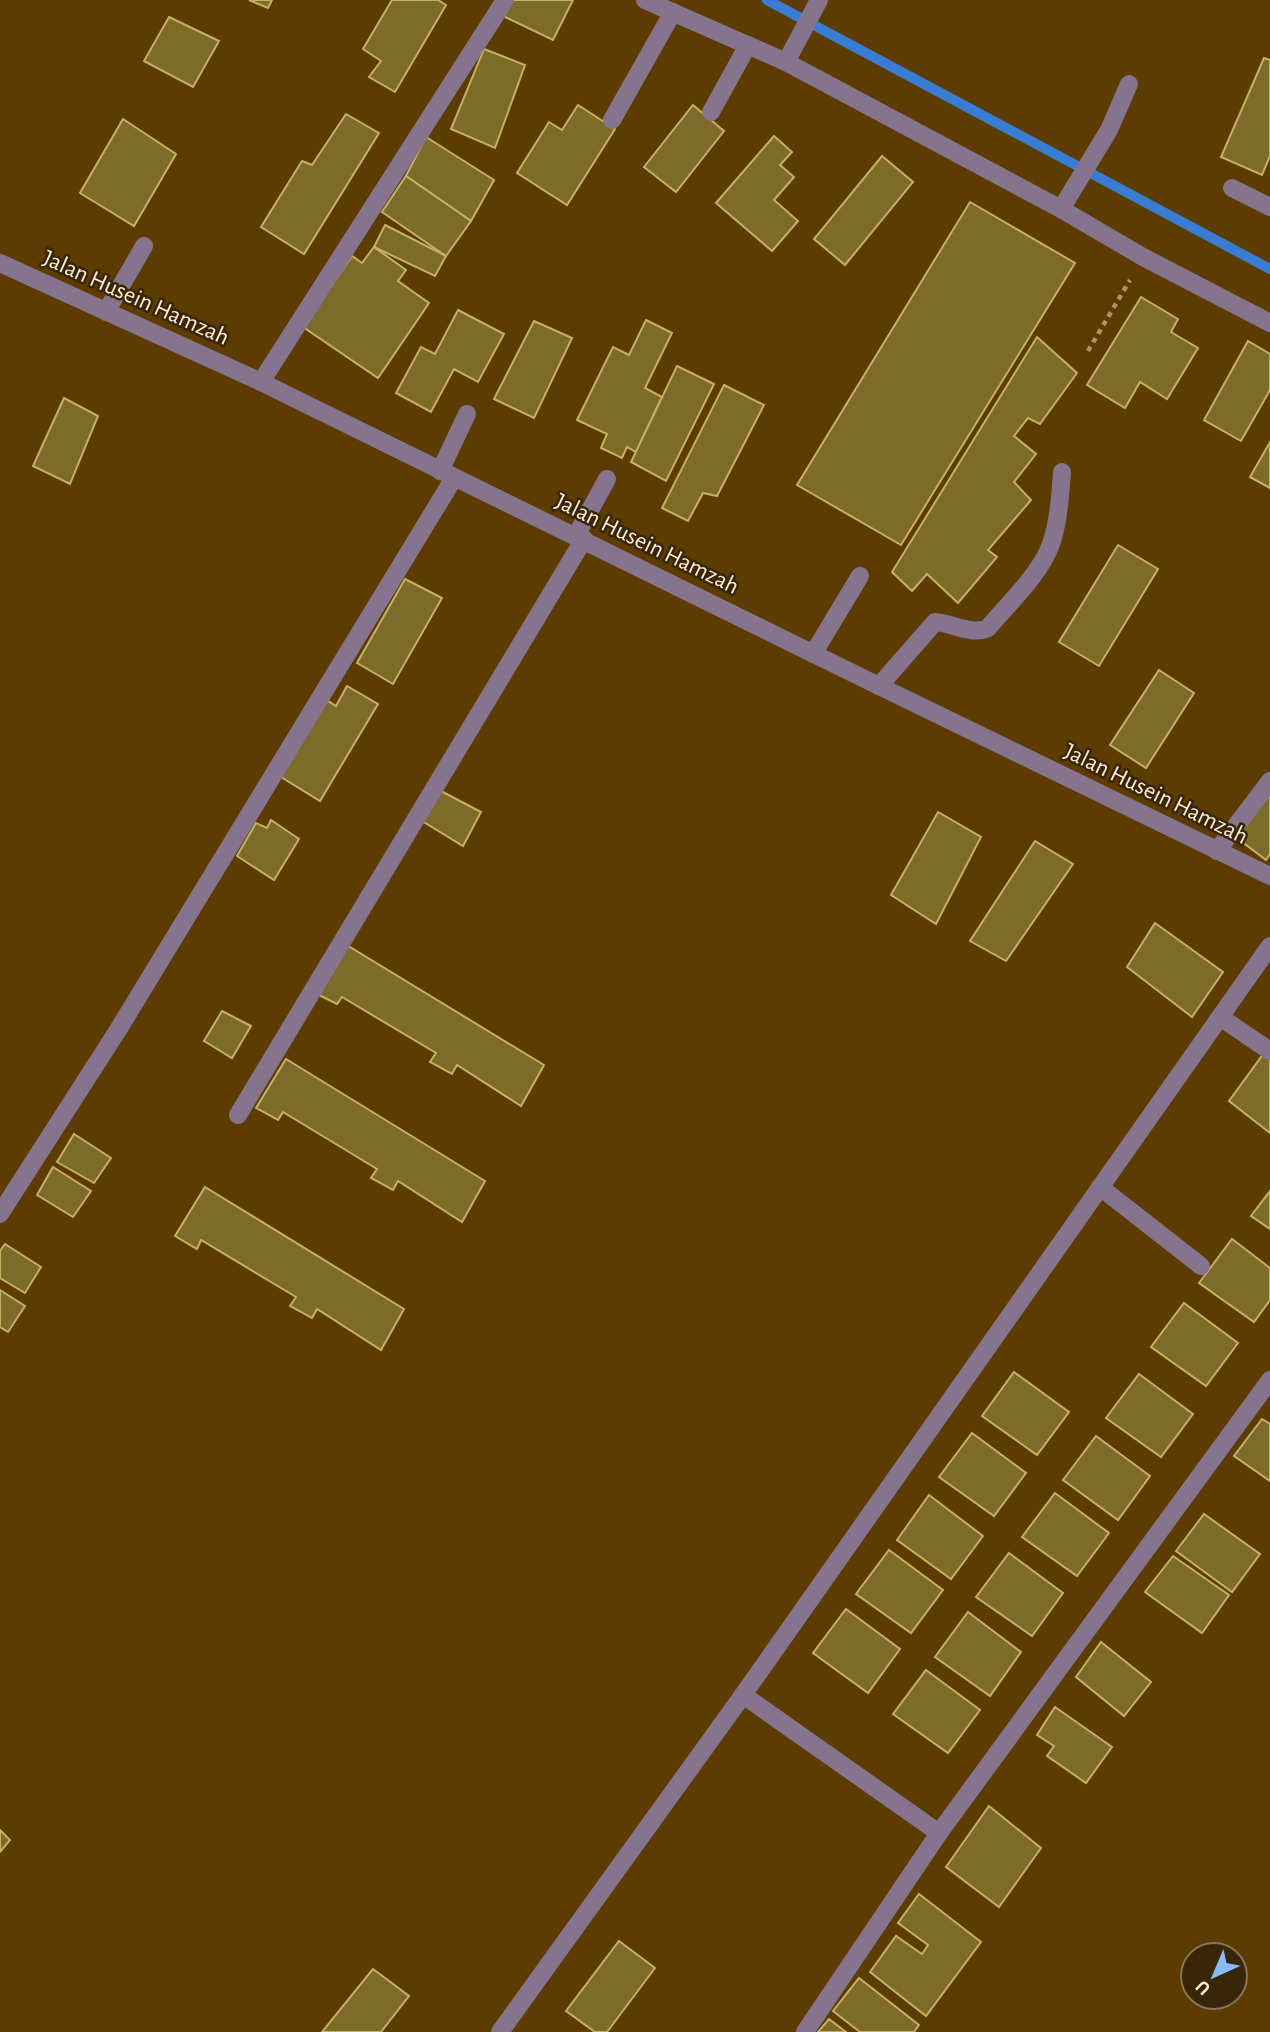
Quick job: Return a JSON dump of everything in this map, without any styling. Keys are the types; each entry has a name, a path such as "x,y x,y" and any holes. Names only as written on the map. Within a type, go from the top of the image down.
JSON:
{"street":[{"path":"261,382 505,0"},
{"path":"645,0 786,62 1060,209 1143,257 1270,323"},
{"path":"786,62 819,0"},
{"path":"612,120 673,12"},
{"path":"710,112 748,45"},
{"path":"1060,209 1109,130 1129,84"},
{"path":"1232,188 1270,207"},
{"path":"106,312 144,246"},
{"name":"Jalan Husein Hamzah","path":"0,263 261,382 1270,876"},
{"path":"0,1214 118,1030 447,474 467,414"},
{"path":"879,686 934,622 974,631 988,628 1037,569 1051,547 1059,517 1062,472"},
{"path":"238,1115 580,538 607,479"},
{"path":"813,654 860,576"},
{"path":"1217,851 1270,780"},
{"path":"500,2032 743,1695 1270,946"},
{"path":"1220,1017 1270,1051"},
{"path":"1100,1187 1201,1266"},
{"path":"804,2032 939,1833 1270,1380"},
{"path":"743,1695 939,1833"}],"path":[{"path":"1088,351 1143,257"}],"building":[{"path":"249,0 272,0 268,8"},
{"path":"392,0 438,0 446,5 395,92 369,77 381,61 363,49"},
{"path":"511,0 573,0 553,40 503,16"},
{"path":"169,17 219,41 193,87 144,61"},
{"path":"484,49 525,65 495,148 451,129"},
{"path":"1264,58 1270,60 1270,156 1262,175 1221,157"},
{"path":"578,105 615,129 567,205 517,173 549,122 562,130"},
{"path":"693,105 724,131 676,192 644,167"},
{"path":"346,114 379,133 304,254 261,227 302,161 312,165"},
{"path":"123,119 176,154 134,226 80,193"},
{"path":"774,136 792,152 780,165 794,177 774,200 798,221 772,251 716,203"},
{"path":"426,137 494,180 471,221 406,176"},
{"path":"882,156 913,182 845,265 814,239"},
{"path":"406,176 471,221 446,256 382,212"},
{"path":"970,202 1075,263 901,545 797,485"},
{"path":"385,225 446,256 435,276 374,247"},
{"path":"374,247 406,270 398,281 429,303 378,378 303,327 352,256 362,263"},
{"path":"1141,297 1178,319 1171,332 1198,348 1167,399 1140,382 1125,408 1087,385"},
{"path":"458,310 504,334 478,382 454,369 431,412 396,393 421,347 435,354"},
{"path":"646,320 672,333 645,388 662,397 636,452 627,447 622,458 601,448 607,434 577,420 613,347 629,355"},
{"path":"534,321 572,338 534,418 494,399"},
{"path":"1037,337 1077,373 1040,424 1028,418 1014,436 1036,454 1014,482 1031,500 988,550 997,557 958,603 927,574 912,591 892,572"},
{"path":"1248,341 1270,354 1270,390 1241,441 1204,420"},
{"path":"677,366 714,384 666,481 631,462"},
{"path":"724,385 764,405 717,496 703,493 688,521 662,508"},
{"path":"64,398 98,416 70,484 33,466"},
{"path":"1270,442 1270,488 1250,477"},
{"path":"1118,545 1158,569 1099,666 1059,642"},
{"path":"405,579 442,598 393,684 357,663"},
{"path":"1159,670 1194,693 1146,768 1110,745"},
{"path":"347,686 378,704 320,801 281,777 325,699 336,706"},
{"path":"439,790 481,812 463,846 422,821"},
{"path":"1270,792 1270,854 1266,860 1233,835"},
{"path":"938,812 981,837 936,924 891,895"},
{"path":"271,820 299,839 274,880 237,856 256,823 267,828"},
{"path":"1035,841 1073,864 1006,961 970,941"},
{"path":"1155,923 1223,972 1192,1017 1127,967"},
{"path":"345,944 544,1065 521,1106 457,1065 452,1074 430,1062 436,1053 342,997 337,1004 315,993"},
{"path":"222,1011 251,1026 232,1058 204,1041"},
{"path":"1264,1053 1270,1058 1270,1133 1229,1101"},
{"path":"286,1059 485,1181 462,1222 398,1181 393,1190 371,1178 377,1169 283,1112 278,1120 256,1108"},
{"path":"74,1134 111,1158 94,1183 57,1162"},
{"path":"53,1167 91,1191 73,1217 37,1195"},
{"path":"205,1187 404,1309 381,1350 317,1309 312,1318 290,1306 296,1297 201,1240 197,1249 175,1236"},
{"path":"1270,1191 1270,1229 1251,1216"},
{"path":"1232,1239 1270,1268 1270,1300 1254,1322 1199,1283"},
{"path":"5,1244 41,1267 25,1293 0,1278 0,1251"},
{"path":"0,1290 25,1306 8,1332 0,1327"},
{"path":"1184,1303 1238,1343 1206,1386 1151,1347"},
{"path":"1014,1372 1069,1412 1037,1455 982,1416"},
{"path":"1139,1374 1193,1414 1161,1457 1106,1418"},
{"path":"1262,1419 1270,1424 1270,1481 1234,1456"},
{"path":"972,1433 1026,1473 994,1516 939,1477"},
{"path":"1096,1436 1150,1476 1118,1520 1063,1480"},
{"path":"1055,1493 1109,1533 1077,1576 1022,1537"},
{"path":"929,1495 983,1536 951,1579 897,1540"},
{"path":"1204,1514 1260,1554 1232,1592 1176,1551"},
{"path":"889,1550 943,1590 911,1633 856,1594"},
{"path":"1009,1553 1063,1593 1032,1636 976,1597"},
{"path":"1173,1556 1229,1595 1202,1633 1145,1592"},
{"path":"846,1609 900,1649 868,1693 813,1653"},
{"path":"968,1612 1021,1652 990,1696 935,1657"},
{"path":"1101,1642 1151,1682 1124,1716 1076,1677"},
{"path":"926,1670 980,1710 948,1753 893,1714"},
{"path":"1055,1707 1112,1747 1086,1783 1047,1756 1054,1746 1037,1735"},
{"path":"989,1806 1041,1848 999,1907 946,1867"},
{"path":"0,1830 10,1840 0,1852"},
{"path":"919,1894 981,1942 926,2016 870,1972 896,1936 922,1954 928,1945 898,1923"},
{"path":"619,1941 655,1968 607,2032 595,2032 566,2011"},
{"path":"373,1969 409,1996 381,2032 322,2032"},
{"path":"859,1978 919,2025 914,2032 860,2032 833,2011"},
{"path":"829,2019 846,2032 818,2032"}],"waterway":[{"path":"767,0 1270,269"}]}
